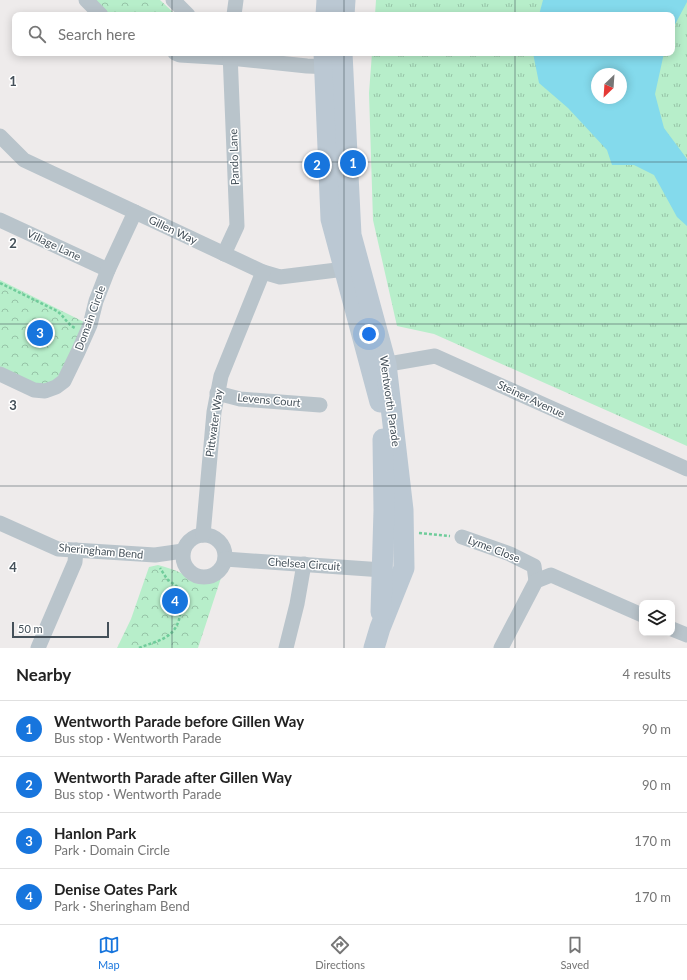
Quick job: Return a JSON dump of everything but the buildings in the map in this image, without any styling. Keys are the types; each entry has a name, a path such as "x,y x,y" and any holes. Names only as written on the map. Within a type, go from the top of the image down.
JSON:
{"street":[{"path":"86,0 98,12"},
{"path":"173,0 185,12"},
{"path":"234,12 236,0"},
{"path":"326,12 327,0"},
{"path":"344,12 345,0"},
{"path":"230,56 333,60"},
{"name":"Pando Lane","path":"224,254 237,226 230,56"},
{"name":"Wentworth Parade","path":"333,60 351,236 352,268 379,366 403,510 404,568 380,628 374,648"},
{"name":"Gillen Way","path":"0,136 24,160 263,272 280,277 352,268"},
{"name":"Domain Circle","path":"0,374 34,390 45,391 56,388 64,381 86,333 108,270 135,212"},
{"name":"Village Lane","path":"0,220 108,270"},
{"name":"Pittwater Way","path":"203,535 214,412 221,376 263,272"},
{"name":"Steiner Avenue","path":"379,366 435,356 687,469"},
{"name":"Wentworth Parade","path":"379,366 382,411 384,510 380,628"},
{"name":"Levens Court","path":"218,393 240,399 320,405"},
{"name":"Sheringham Bend","path":"0,523 58,549 154,555 183,551"},
{"path":"198,535 210,536 222,545 225,559 218,572 212,576 195,576 185,566 182,558 183,551 186,544 198,535"},
{"name":"Lyme Close","path":"462,537 510,554 534,566 536,581"},
{"path":"38,648 75,562 76,550"},
{"name":"Chelsea Circuit","path":"225,559 383,570"},
{"path":"286,648 297,604 304,564"},
{"path":"501,648 536,581 550,575 639,614"},
{"path":"675,630 687,635"}],"path":[{"path":"0,283 57,311 63,315 69,325 86,333"},
{"path":"139,648 168,637 180,618 182,602 179,588 167,579 154,555"}],"green space":[{"path":"95,0 160,0 173,12 107,12"},
{"path":"376,0 687,0 687,446 434,334 397,326 373,220 369,93 372,56 675,56 675,12 375,12"},
{"path":"0,280 84,322 61,374 50,384 36,385 0,368"},
{"path":"158,565 177,571 199,582 208,582 221,578 198,648 117,648 131,619 149,567"}],"water":[{"path":"543,0 687,0 675,24 675,12 540,12"},
{"path":"534,56 663,56 655,94 664,128 687,159 687,226 677,217 654,175 634,165 612,165 607,150 568,108 539,83"}],"place":[{"name":"Wentworth Parade before Gillen Way","path":"353,163"},
{"name":"Wentworth Parade after Gillen Way","path":"317,165"},
{"name":"Hanlon Park","path":"40,333"},
{"name":"Denise Oates Park","path":"175,601"}]}
